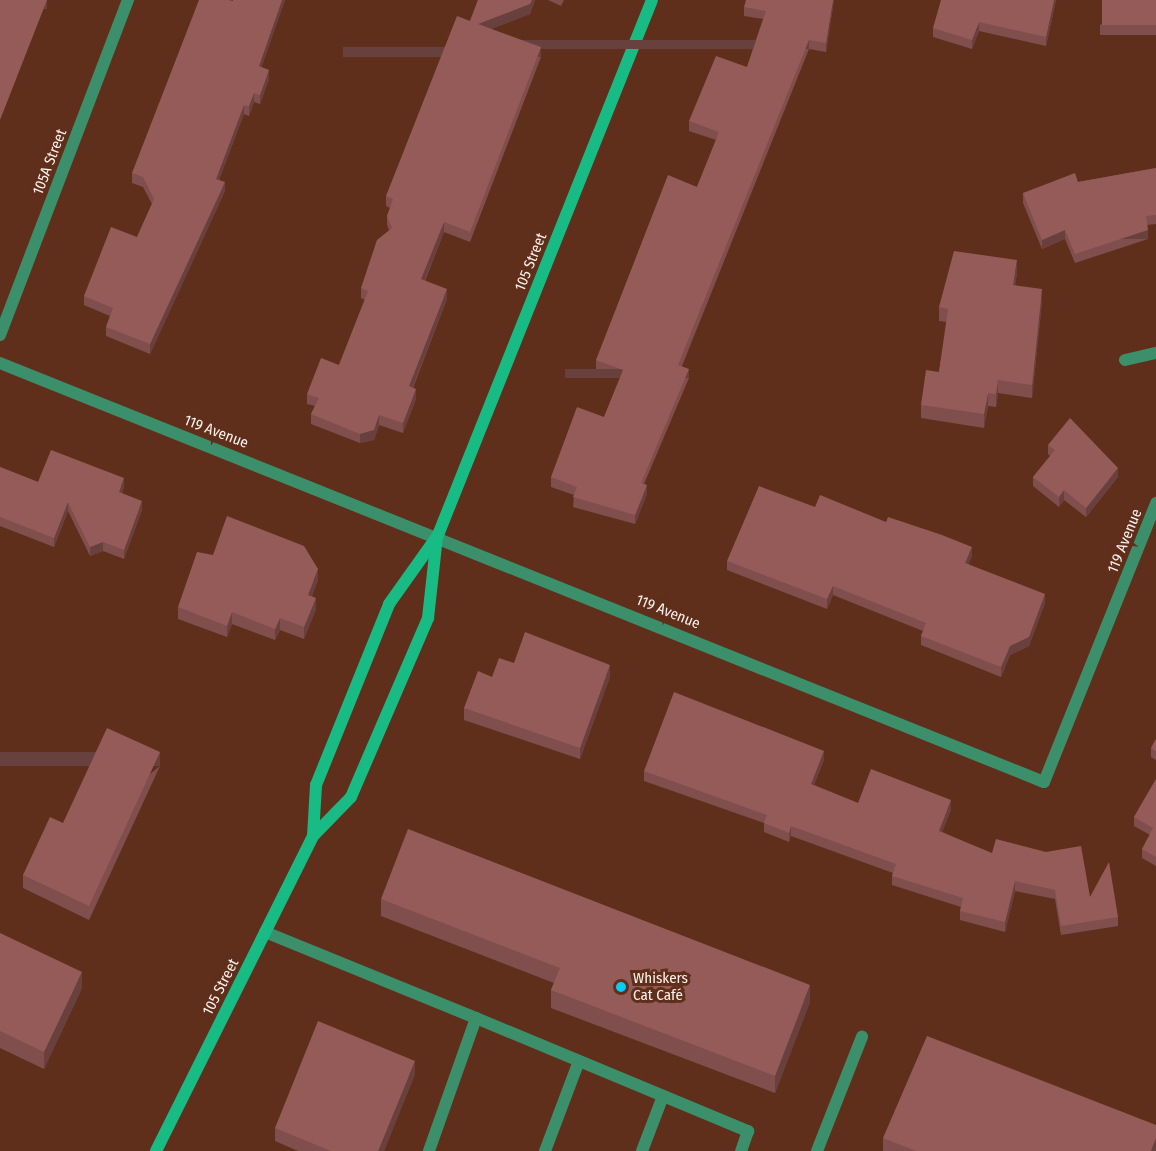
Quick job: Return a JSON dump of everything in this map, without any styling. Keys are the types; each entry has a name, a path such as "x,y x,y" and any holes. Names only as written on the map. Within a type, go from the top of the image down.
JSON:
{"street":[{"name":"105A Street","path":"0,335 128,0"},
{"name":"105 Street","path":"313,836 316,785 389,604 438,535 652,0"},
{"path":"1125,360 1156,353"},
{"name":"119 Avenue","path":"0,363 438,535 1044,782 1156,503"},
{"name":"105 Street","path":"156,1151 313,836 351,796 428,618 438,535"},
{"path":"265,932 748,1131 741,1151"},
{"path":"429,1151 476,1018"},
{"path":"817,1151 862,1037"},
{"path":"545,1151 579,1061"},
{"path":"642,1151 663,1096"}],"building":[{"path":"0,0 47,0 0,120"},
{"path":"199,0 282,0 259,66 269,70 260,95 254,93 249,106 244,105 216,179 225,182 150,344 106,327 113,308 84,296 111,227 137,237 154,199 143,177 132,173"},
{"path":"478,0 532,0 530,4 478,24 541,47 470,232 444,222 421,279 447,289 409,386 416,389 403,423 379,415 374,430 360,434 311,414 319,398 307,394 321,358 339,365 368,291 361,288 377,240 392,228 387,216 393,199 386,196 457,16 470,21"},
{"path":"746,0 833,0 826,43 809,40 678,365 689,369 641,483 647,485 635,515 573,497 577,487 551,477 577,407 604,417 623,370 596,360 668,175 697,187 719,132 689,121 716,56 747,67 766,11 744,7"},
{"path":"941,0 1054,0 1046,37 979,22 972,40 933,28"},
{"path":"1102,0 1156,0 1156,25 1102,25"},
{"path":"1156,168 1156,215 1146,216 1148,230 1075,254 1065,230 1042,240 1023,193 1075,173 1078,182"},
{"path":"954,251 1017,260 1013,285 1042,289 1032,385 998,380 996,394 988,393 984,414 921,405 926,370 939,372 948,309 939,307"},
{"path":"1070,418 1118,468 1086,508 1064,490 1059,497 1033,477 1055,450 1048,445"},
{"path":"51,450 124,478 119,492 142,501 124,550 103,542 90,547 68,502 54,538 0,517 0,467 38,482"},
{"path":"759,486 815,507 820,495 886,522 888,517 972,547 965,563 1045,594 1029,637 1010,646 1001,667 921,636 926,623 833,586 827,599 727,561"},
{"path":"227,516 304,546 318,569 308,595 316,598 304,627 280,618 275,629 232,612 227,626 178,607 197,552 213,555"},
{"path":"525,632 610,665 580,748 464,708 478,671 492,677 499,658 514,663"},
{"path":"674,692 824,751 811,784 858,803 871,769 951,800 939,831 992,853 996,839 1046,852 1081,846 1090,897 1109,862 1118,917 1061,926 1055,890 1015,881 1005,922 960,911 963,898 892,876 896,864 791,826 789,833 764,823 767,815 644,771"},
{"path":"107,728 160,752 89,906 23,875 50,817 63,823"},
{"path":"1156,739 1156,751 1151,748"},
{"path":"1156,779 1156,857 1142,849 1153,828 1134,817"},
{"path":"408,829 810,985 775,1076 551,990 560,968 381,899"},
{"path":"0,933 82,972 44,1052 0,1031"},
{"path":"318,1021 415,1061 378,1151 331,1151 275,1128"},
{"path":"927,1036 1156,1125 1156,1138 1151,1151 916,1151 883,1138"}],"place":[{"name":"Whiskers Cat Café","path":"621,987"}]}
